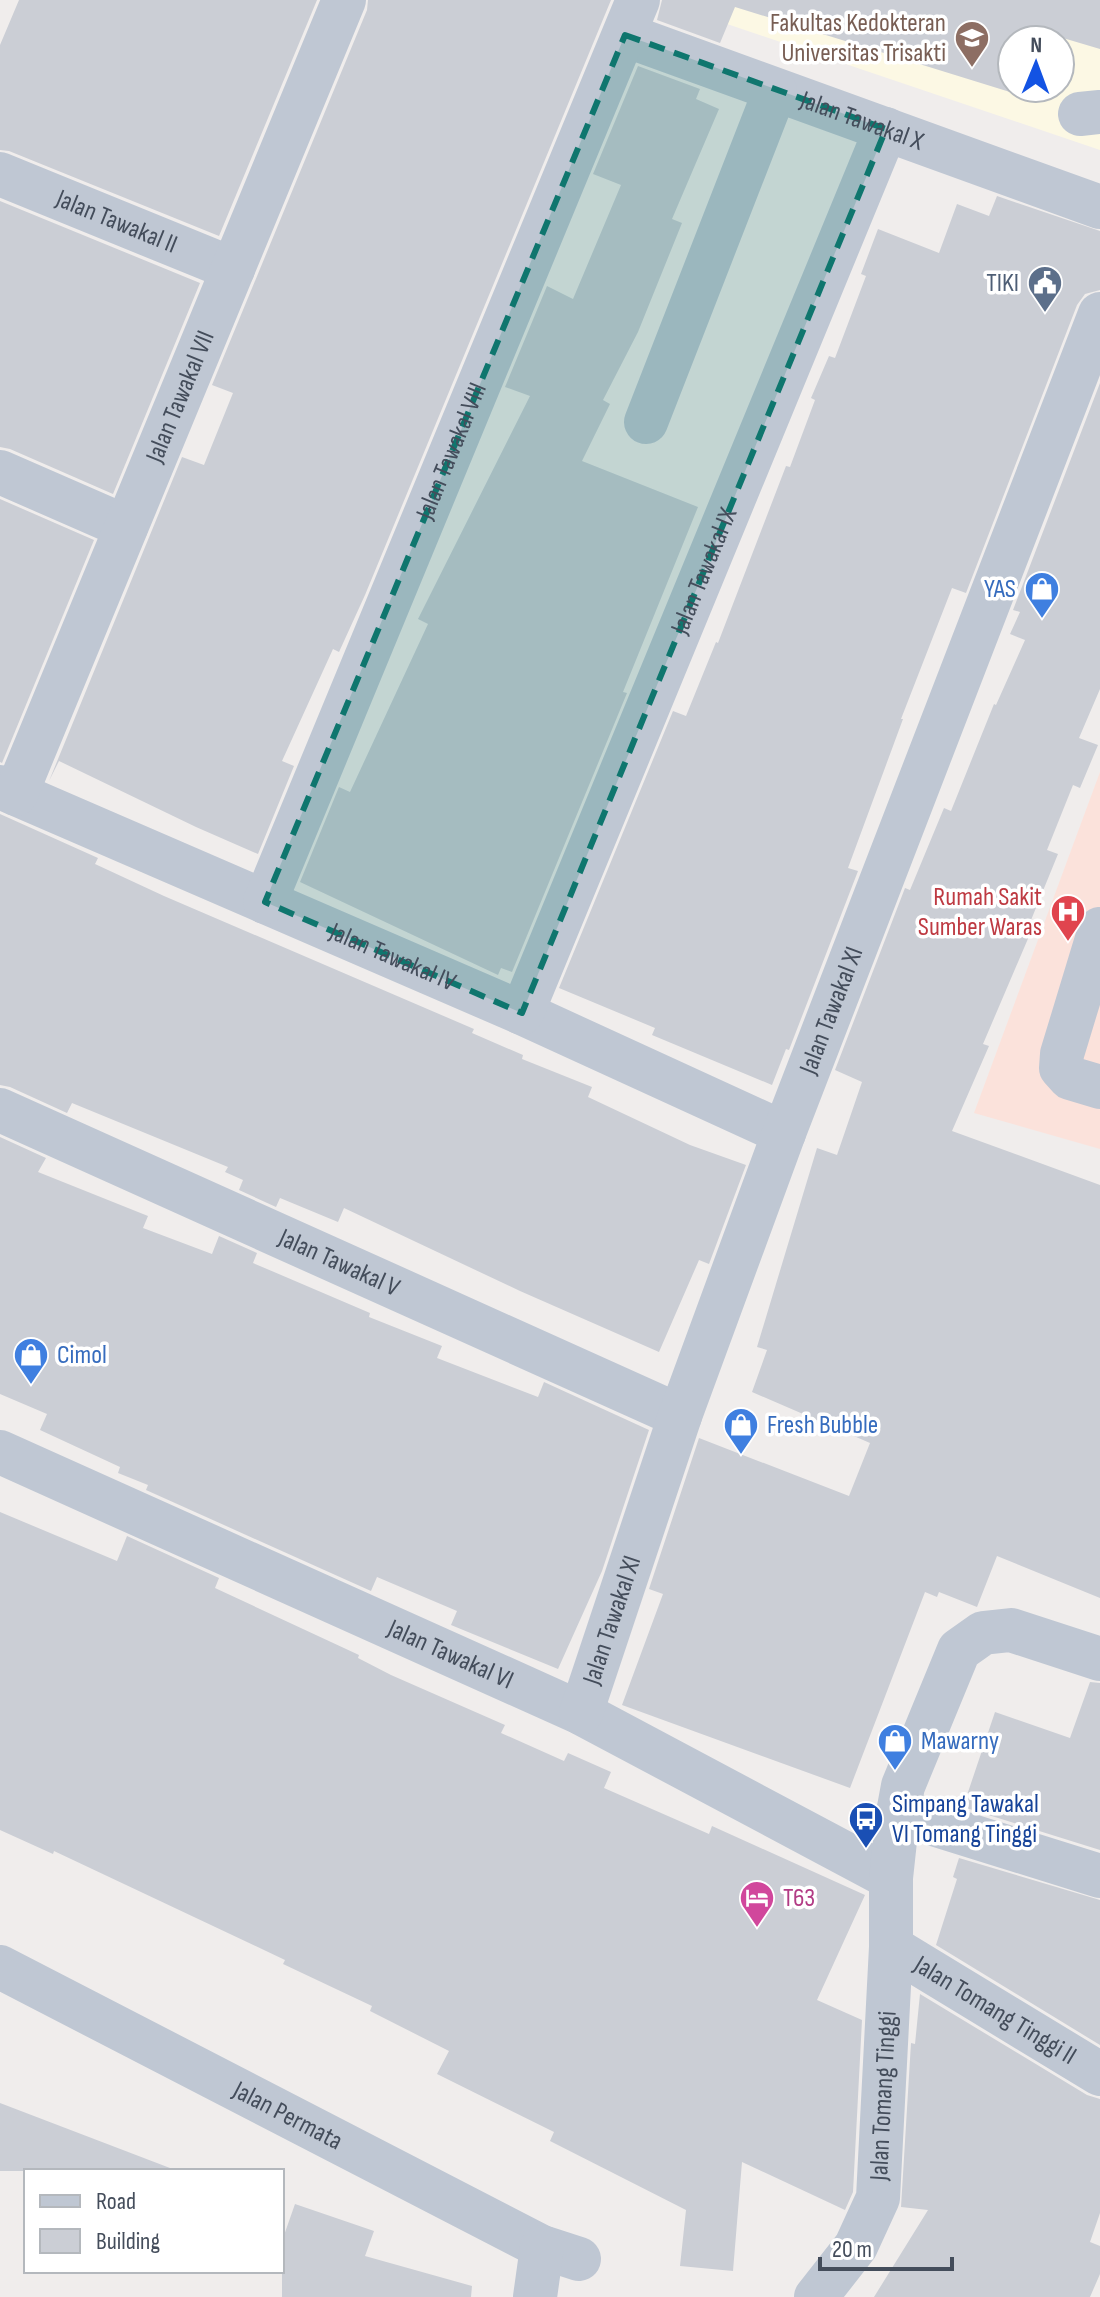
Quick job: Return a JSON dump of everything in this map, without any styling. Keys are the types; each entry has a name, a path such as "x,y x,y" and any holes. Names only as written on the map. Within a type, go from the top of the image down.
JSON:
{"street":[{"name":"Jalan Tawakal VII","path":"8,790 126,527 344,0"},
{"name":"Jalan Tawakal X","path":"632,18 775,91 1100,207"},
{"name":"Jalan Tawakal VIII","path":"265,902 632,18"},
{"path":"646,422 775,91"},
{"name":"Jalan Tawakal IX","path":"522,1013 886,129"},
{"name":"Jalan Tawakal II","path":"0,174 233,269"},
{"name":"Jalan Tawakal XI","path":"581,1713 680,1416 784,1133 1100,314"},
{"path":"0,472 126,527"},
{"name":"Jalan Tawakal IV","path":"8,790 522,1013 784,1133"},
{"path":"1100,929 1062,1054 1061,1068 1070,1078 1100,1087"},
{"name":"Jalan Tawakal V","path":"0,1110 680,1416"},
{"name":"Jalan Tawakal VI","path":"0,1452 581,1713 891,1878"},
{"name":"Jalan Tomang Tinggi","path":"816,2297 856,2246 878,2198 891,1947 891,1878 898,1813 903,1786 959,1650 983,1633 1011,1630 1100,1659"},
{"path":"898,1813 1100,1876"},
{"name":"Jalan Tomang Tinggi II","path":"891,1947 1100,2074"},
{"name":"Jalan Permata","path":"0,1967 561,2253 535,2297"}],"highlighted area":[{"path":"625,35 886,129 522,1013 265,902"}],"shaded area":[{"path":"671,0 1100,0 1100,150 671,5"},
{"name":"Rumah Sakit Sumber Waras","path":"1100,772 1100,1149 974,1113"}],"building":[{"path":"19,0 317,0 219,236 0,150 0,45"},
{"path":"368,0 611,0 365,595 339,652 333,649 282,761 294,766 258,854 59,761 49,781 182,457 204,465 233,393 212,385 367,10"},
{"name":"Fakultas Kedokteran Universitas Trisakti","path":"662,0 1100,0 1100,49 1076,42 1076,24 996,24 996,88 735,7 720,43 657,20"},
{"path":"638,66 700,89 696,99 719,109 672,219 682,223 638,332 603,400 610,404 582,461 698,507 623,692 627,693 512,972 501,968 498,975 300,882 339,787 350,792 428,624 418,619 530,396 505,387 547,286 573,299 621,185 593,174"},
{"path":"997,196 1100,231 1100,290 1085,294 1077,305 966,593 952,588 848,868 858,871 789,1050 786,1049 772,1085 652,1035 655,1028 559,988 673,711 686,716 718,643 786,466 790,467 815,400 811,398 829,356 835,358 866,276 861,274 878,229 939,253 957,204 989,216"},
{"path":"0,201 200,283 113,494 0,447"},
{"path":"1100,383 1100,689 1079,738 1098,745 1080,788 1073,785 1047,850 1058,854 1029,925 1033,927 983,1044 989,1046 952,1131 1100,1185 1100,1598 997,1556 977,1607 939,1592 937,1597 925,1592 850,1788 622,1705 663,1594 649,1589 699,1438 849,1496 870,1443 752,1392 767,1350 757,1347 817,1148 837,1155 862,1082 835,1070 905,888 910,890 944,808 951,811 994,704 1025,640 1010,634 1020,612 1013,610"},
{"path":"0,499 94,540 2,763 0,762"},
{"path":"0,814 98,858 95,864 164,896 474,1029 472,1033 523,1055 522,1059 592,1087 588,1097 690,1145 746,1165 709,1264 699,1260 659,1352 344,1208 338,1222 280,1198 276,1207 239,1190 243,1180 225,1172 228,1167 72,1103 67,1113 0,1085"},
{"path":"0,1137 46,1158 38,1172 148,1216 143,1228 212,1254 219,1236 257,1253 253,1263 370,1313 369,1317 442,1346 437,1358 538,1397 544,1382 649,1430 602,1571 558,1669 451,1625 457,1611 377,1577 371,1591 146,1490 148,1485 118,1473 120,1467 40,1430 47,1414 0,1394"},
{"path":"0,1512 117,1561 127,1536 219,1578 215,1588 359,1655 358,1658 391,1675 505,1725 501,1733 564,1761 568,1753 611,1772 604,1788 709,1834 712,1826 865,1895 817,2000 862,2020 853,2192 845,2210 742,2162 733,2271 680,2266 686,2210 550,2141 554,2132 437,2074 449,2051 370,2011 372,2006 283,1964 285,1960 54,1851 53,1854 0,1830"},
{"path":"1090,1682 1100,1683 1100,1850 963,1807 995,1712 1070,1738"},
{"path":"959,1858 1100,1900 1100,2045 936,1945 957,1879 953,1877"},
{"path":"920,1994 1087,2095 1100,2099 1100,2213 1090,2242 1100,2246 1100,2274 1090,2297 874,2297 928,2210 901,2207 911,2043 915,2044"},
{"path":"0,2103 170,2168 24,2169 0,2171"},
{"path":"295,2204 374,2231 365,2256 472,2286 471,2297 282,2297 284,2235"}],"place":[{"name":"Fakultas Kedokteran Universitas Trisakti","path":"972,69"},
{"name":"TIKI","path":"1045,314"},
{"name":"YAS","path":"1042,620"},
{"name":"Rumah Sakit Sumber Waras","path":"1068,943"},
{"name":"Cimol","path":"31,1386"},
{"name":"Fresh Bubble","path":"741,1456"},
{"name":"Mawarny","path":"895,1772"},
{"name":"Simpang Tawakal VI Tomang Tinggi","path":"866,1850"},
{"name":"T63","path":"757,1929"}]}
